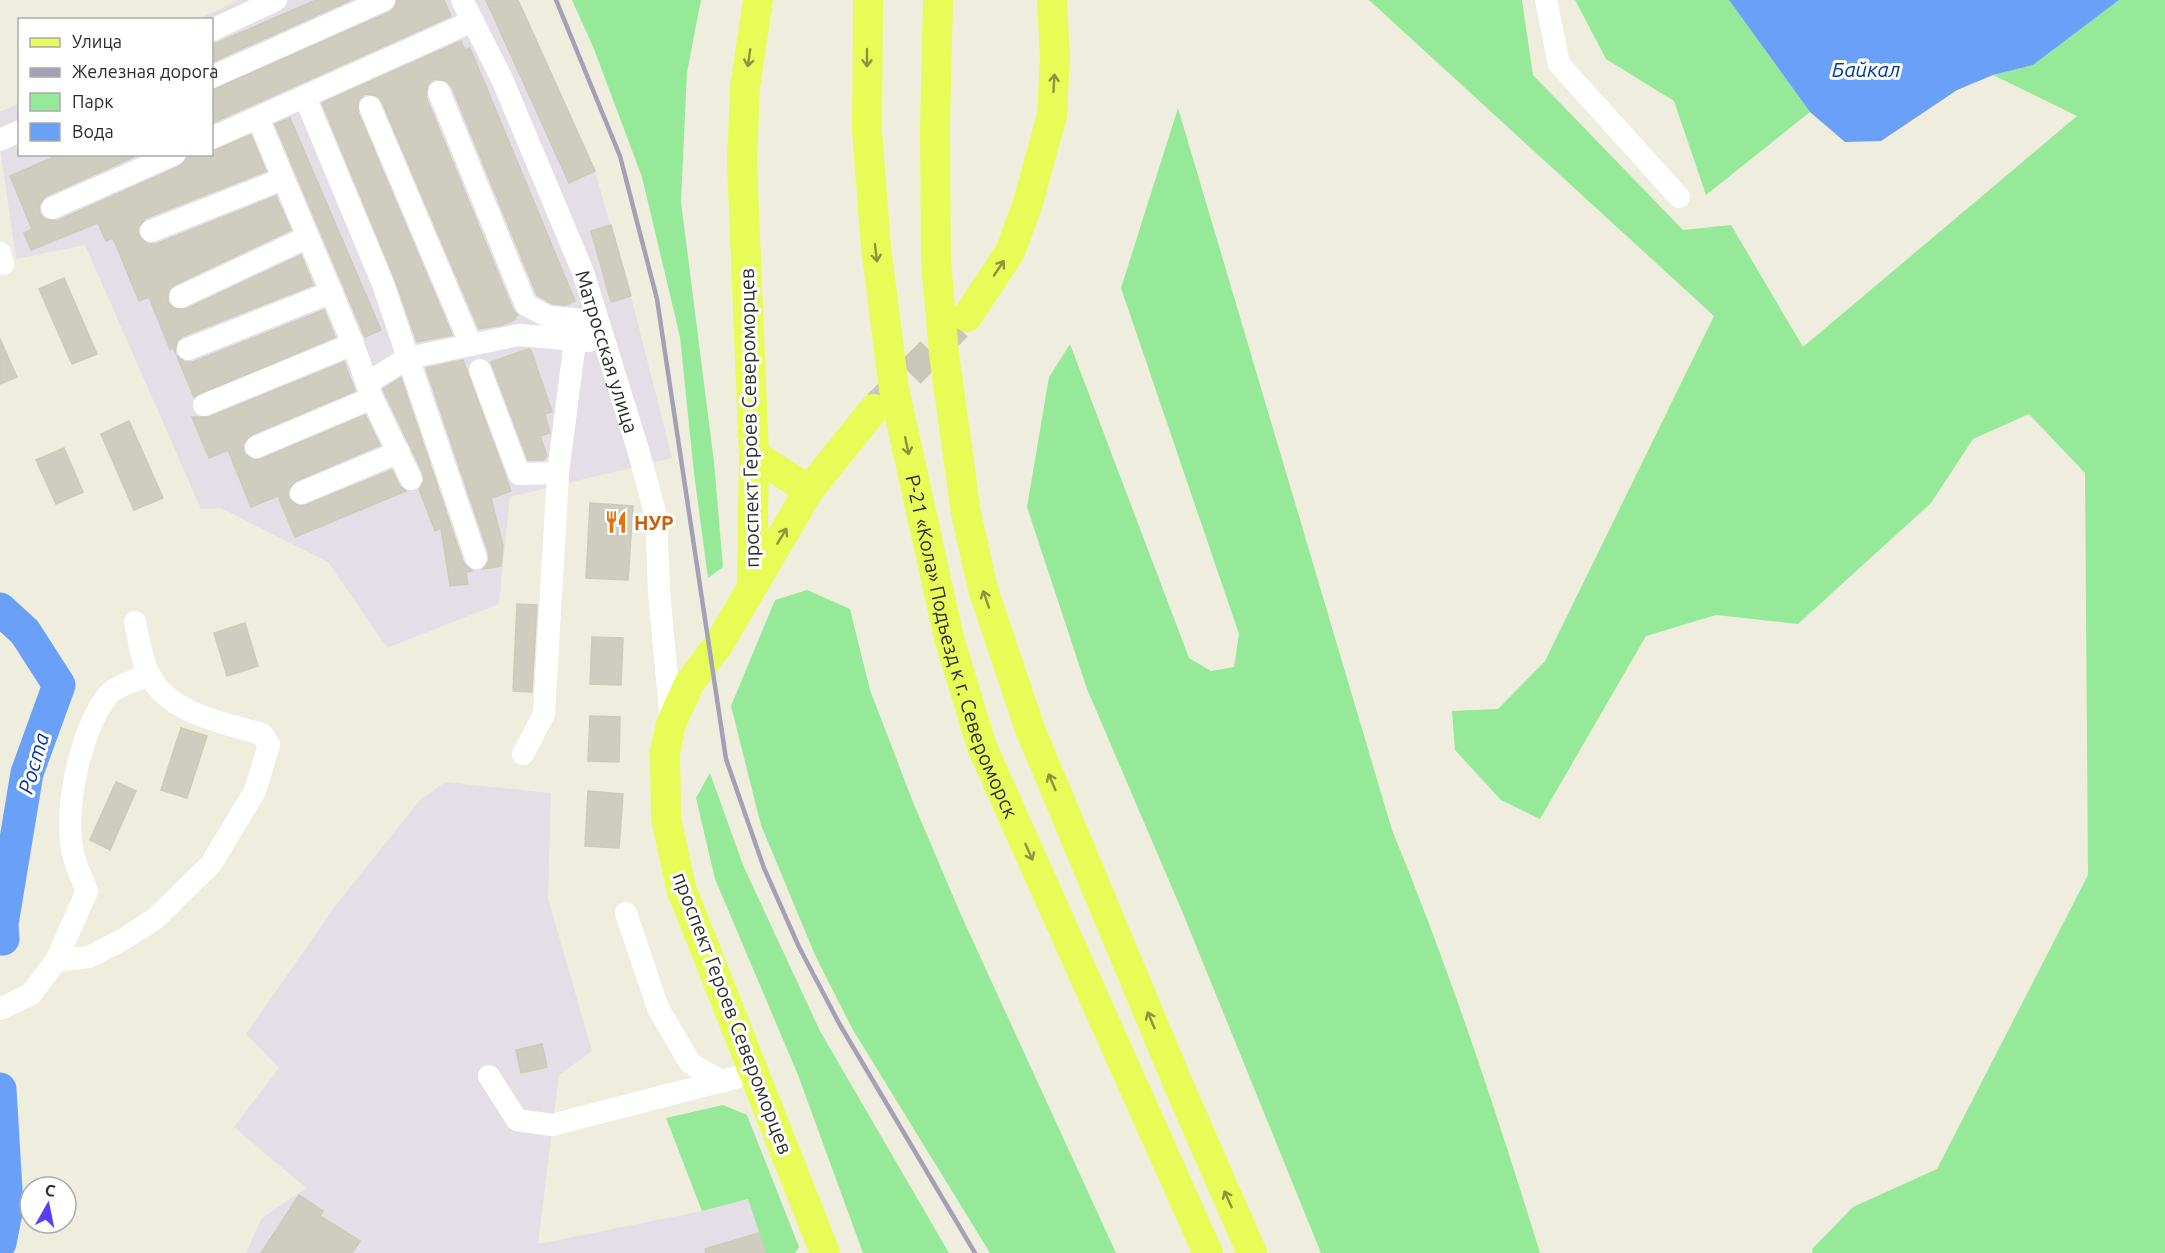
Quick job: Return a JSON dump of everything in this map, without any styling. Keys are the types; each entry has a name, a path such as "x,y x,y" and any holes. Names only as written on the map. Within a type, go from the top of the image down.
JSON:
{"main road":[{"name":"проспект Героев Североморцев","path":"758,0 745,87 742,162 754,455 752,586 720,642 689,684 671,724 665,752 666,818 681,888 825,1253"},
{"name":"Р-21 «Кола» Подъезд к г. Североморск","path":"868,0 867,130 876,247 894,389 949,638 982,747 1208,1253"},
{"name":"Р-21 «Кола» Подъезд к г. Североморск","path":"938,0 935,128 936,261 944,354 966,513 982,590 1030,729 1252,1253"},
{"path":"967,316 1010,252 1028,203 1052,115 1055,57 1052,0"},
{"path":"752,586 809,490 874,409"},
{"path":"754,455 809,490"}],"street":[{"path":"213,30 276,0"},
{"path":"213,77 384,0"},
{"name":"Матросская улица","path":"462,0 502,79 583,272 656,516 659,591 671,724"},
{"path":"1546,0 1559,64 1679,197"},
{"path":"213,138 473,21"},
{"path":"439,92 526,305 549,316 601,332"},
{"path":"305,97 383,284 476,558"},
{"path":"370,107 471,345"},
{"path":"258,118 354,344 370,390 411,479"},
{"path":"0,140 18,132"},
{"path":"52,208 170,156"},
{"path":"151,231 283,178"},
{"path":"180,297 308,237"},
{"path":"188,349 332,292"},
{"path":"256,447 370,390 408,358 519,335 575,341 601,332"},
{"path":"523,754 544,714 558,473 575,341"},
{"path":"204,405 354,344"},
{"path":"480,370 519,474 558,473"},
{"path":"302,493 399,452"},
{"path":"56,961 89,957 155,919 211,864 255,791 268,745 262,734 196,713 165,698 149,675 135,622"},
{"path":"0,1009 31,994 56,961 87,891 73,856 72,831 72,792 85,737 109,693 149,675"},
{"path":"626,913 658,1008 690,1063 722,1082"},
{"path":"489,1076 517,1120 552,1125 753,1073"}],"shaded area":[{"path":"239,0 518,0 595,171 631,296 672,458 510,497 499,604 387,648 328,562 221,508 201,509 85,245 16,259 0,148 0,112 18,103 18,156 213,156 213,18 200,18"},
{"path":"445,782 551,793 548,898 592,1051 559,1075 538,1244 702,1211 748,1199 766,1253 246,1253 261,1219 306,1188 234,1127 279,1068 246,1034 336,905 420,800"}],"green space":[{"path":"572,0 701,0 687,72 681,202 714,462 723,567 708,578 680,337 642,177 594,49"},
{"path":"1369,0 1522,0 1533,75 1683,230 1731,225 1803,347 2077,116 1993,75 2033,65 2119,0 2165,0 2165,1253 1812,1253 1813,1248 1853,1207 1937,1169 2088,875 2085,473 2029,414 1973,439 1931,503 1798,624 1716,615 1646,636 1540,819 1501,800 1455,750 1452,711 1498,709 1545,661 1714,316"},
{"path":"1575,0 1729,0 1810,112 1706,195 1674,101 1606,59"},
{"path":"1178,108 1392,830 1471,1040 1540,1253 1321,1253 1182,911 1087,689 1027,507 1049,377 1070,344 1189,658 1211,671 1234,667 1239,634 1121,288"},
{"path":"807,590 850,609 870,690 913,802 961,915 1116,1253 990,1253 853,1030 815,955 761,825 731,706 775,600"},
{"path":"710,773 743,865 820,1031 949,1253 863,1253 798,1075 715,879 696,798"},
{"path":"723,1105 747,1115 799,1247 795,1253 766,1253 748,1199 702,1211 666,1118"}],"water":[{"name":"Байкал","path":"1729,0 2119,0 2033,65 1993,75 1957,90 1881,141 1845,142 1810,112"}],"building":[{"path":"316,0 351,0 213,62 213,45"},
{"path":"397,0 444,0 451,16 213,123 213,90 390,12"},
{"path":"486,0 518,0 595,171 569,183"},
{"path":"461,41 465,50 470,48 575,301 566,305 553,304 537,295 452,87 447,81 434,79 428,84 426,97 513,310 518,315 516,319 502,325 479,329 382,102 378,96 365,94 359,99 358,112 452,335 417,342 395,279 322,103"},
{"path":"290,118 381,330 365,337 275,124"},
{"path":"251,135 266,171 146,218 138,228 139,236 148,244 156,244 276,196 291,230 174,285 169,290 168,302 173,308 186,309 301,255 313,285 183,336 177,341 175,352 173,348 170,349 149,297 139,301 113,238 106,241 98,223 31,250 24,233 32,229 10,176 56,156 136,156 46,196 39,206 40,214 45,219 57,221 180,166 187,156 213,156 213,151"},
{"path":"611,225 631,296 611,302 591,231"},
{"path":"64,278 97,354 72,364 39,289"},
{"path":"324,310 335,337 194,397 177,356 185,362 193,362"},
{"path":"0,339 17,377 0,384"},
{"path":"528,349 531,350 552,412 545,414 550,433 540,436 547,456 543,460 528,460 491,362"},
{"path":"463,360 511,491 491,498 503,546 501,566 483,569 489,561 489,554 426,368"},
{"path":"344,362 355,391 251,435 243,445 244,453 254,460 261,459 365,415 380,445 296,481 288,491 289,499 299,506 306,505 392,470 399,485 406,491 295,537 278,496 251,507 228,450 209,458 192,417 209,417"},
{"path":"401,378 463,562 472,571 466,572 468,584 450,586 441,528 435,531 419,489 424,481 423,473 383,389"},
{"path":"129,421 163,498 134,510 101,434"},
{"path":"64,448 83,492 56,504 36,460"},
{"path":"590,503 633,506 628,580 586,578"},
{"path":"517,604 537,605 532,692 513,691"},
{"path":"245,623 258,666 227,676 214,633"},
{"path":"592,637 623,638 621,685 590,684"},
{"path":"590,716 620,717 619,762 588,761"},
{"path":"181,728 207,736 187,798 161,790"},
{"path":"116,782 136,791 110,850 90,840"},
{"path":"588,791 623,794 619,848 585,846"},
{"path":"542,1044 547,1067 521,1073 516,1050"},
{"path":"299,1195 323,1211 320,1216 360,1241 352,1253 261,1253"},
{"path":"759,1233 766,1253 706,1253 705,1249"}],"waterway":[{"name":"Роста","path":"0,609 25,632 59,685 27,773 2,924 3,939"},
{"name":"Роста","path":"0,1089 7,1207 0,1243"}],"tunnel":[{"path":"878,405 957,326"}],"railway":[{"path":"556,0 620,156 657,299 726,759 764,868 799,947 840,1025 975,1253"}],"place":[{"name":"НУР","path":"616,522"}]}
